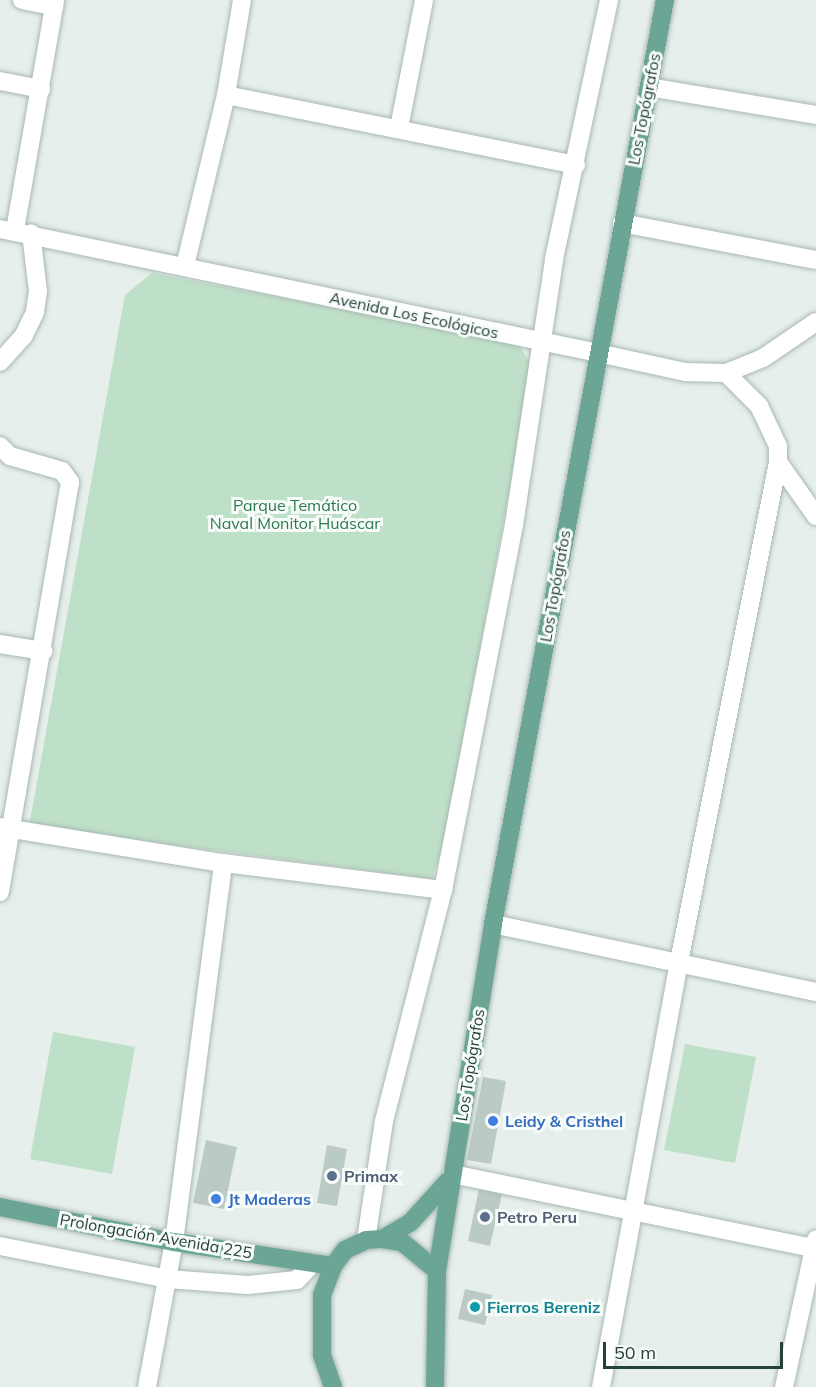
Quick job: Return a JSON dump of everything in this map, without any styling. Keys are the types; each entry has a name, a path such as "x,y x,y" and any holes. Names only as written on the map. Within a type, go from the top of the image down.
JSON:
{"main road":[{"name":"Los Topógrafos","path":"435,1387 437,1271 493,924 665,0"},
{"name":"Los Topógrafos","path":"333,1266 345,1250 374,1240 410,1223 433,1201 452,1174"},
{"name":"Prolongación Avenida 225","path":"0,1207 174,1242 333,1266"},
{"path":"374,1240 402,1242 437,1271"},
{"path":"333,1266 322,1295 320,1314 322,1355 333,1387"}],"street":[{"path":"0,362 24,335 35,312 38,291 15,231 54,3 22,0"},
{"path":"185,266 226,95 242,0"},
{"path":"399,128 424,0"},
{"path":"374,1240 384,1121 443,890 514,525 554,259 576,165 609,0"},
{"path":"0,81 41,89"},
{"path":"649,87 816,115"},
{"path":"226,95 576,165"},
{"path":"622,223 816,260"},
{"name":"Avenida Los Ecológicos","path":"15,231 685,372 726,373 763,357 816,321"},
{"path":"601,1387 679,962 778,462 778,446 759,406 726,373"},
{"path":"0,446 10,456 62,471 70,482 43,651 6,828 0,892"},
{"path":"778,462 816,516"},
{"path":"0,644 43,651"},
{"path":"6,828 223,864 443,890"},
{"path":"147,1387 174,1242 223,864"},
{"path":"493,924 816,992"},
{"path":"452,1174 632,1214 815,1245 784,1387"},
{"name":"Prolongación Avenida 225","path":"0,1246 168,1279 279,1285 297,1280 313,1263"}],"green space":[{"name":"Parque Temático Naval Monitor Huáscar","path":"152,273 518,343 532,367 444,842 432,879 29,826 125,295"},
{"path":"53,1032 135,1047 112,1174 30,1159"},
{"path":"685,1044 756,1057 735,1163 664,1150"}],"building":[{"path":"483,1077 506,1081 491,1164 467,1160"},
{"path":"206,1140 237,1147 224,1209 193,1203"},
{"name":"Primax","path":"327,1145 347,1149 337,1206 317,1203"},
{"name":"Petro Peru","path":"479,1189 502,1194 490,1246 468,1241"},
{"name":"Fierros Bereniz","path":"465,1289 492,1295 485,1325 458,1319"}],"place":[{"name":"Leidy & Cristhel","path":"493,1121"},
{"name":"Primax","path":"332,1176"},
{"name":"Jt Maderas","path":"216,1199"},
{"name":"Petro Peru","path":"485,1217"},
{"name":"Fierros Bereniz","path":"475,1307"}]}
